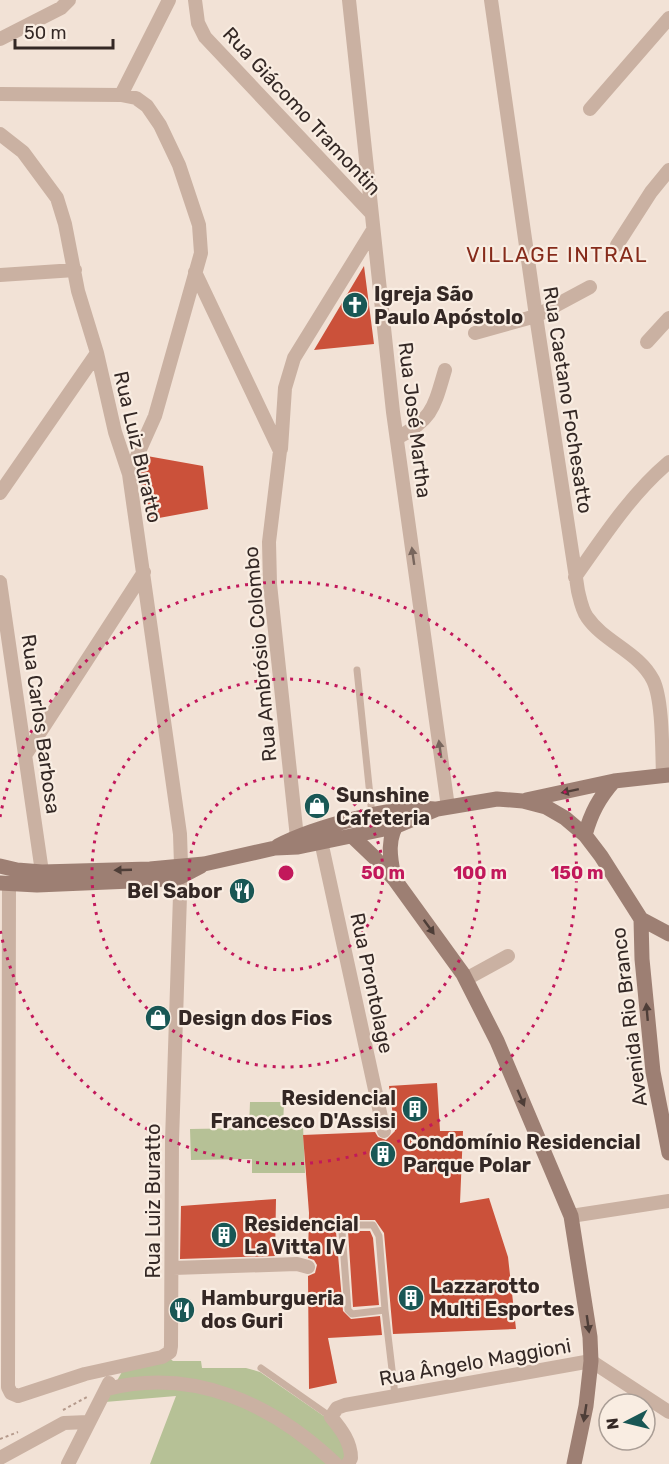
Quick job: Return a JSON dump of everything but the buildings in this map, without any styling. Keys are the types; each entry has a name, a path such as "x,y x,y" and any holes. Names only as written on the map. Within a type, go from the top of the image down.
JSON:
{"main road":[{"path":"523,801 614,781 666,775"},
{"path":"585,835 594,806 614,781"},
{"name":"Avenida Rio Branco","path":"4,883 92,884 181,871 320,836 372,815 497,799 523,801 546,807 565,818 585,835 641,919 642,959 653,1072 669,1153"},
{"name":"Avenida Rio Branco","path":"320,836 352,836 394,826 436,808"},
{"path":"394,826 390,853 395,880"},
{"path":"352,836 395,880 466,979 497,1041 571,1216 589,1328 591,1361 586,1406 574,1464"},
{"name":"Avenida Rio Branco","path":"0,866 42,872 150,868 181,871"},
{"path":"641,919 669,934"}],"street":[{"path":"0,39 61,8 69,0"},
{"path":"121,95 169,0"},
{"name":"Rua Giácomo Tramontin","path":"195,0 198,22 205,37 372,214"},
{"name":"Rua José Martha","path":"349,0 436,808"},
{"name":"Rua Caetano Fochesatto","path":"491,0 575,576 586,616 600,632 637,660 653,680 660,712 666,775"},
{"path":"590,109 669,18"},
{"path":"0,94 121,95 136,98 155,115 179,165 199,225 201,253 155,416 129,474"},
{"name":"Rua Luiz Buratto","path":"0,134 23,152 57,198 65,224 78,291 97,353 115,432 129,474 180,834 181,871 172,1141 173,1268 170,1352 158,1358 85,1374 18,1396 11,1393 8,1387 4,883"},
{"path":"617,244 651,192 669,170"},
{"name":"Rua Ambrósio Colombo","path":"297,842 270,584 269,542 285,388 294,358 373,230"},
{"path":"0,275 75,270"},
{"path":"195,272 280,451"},
{"path":"475,333 536,316 590,286"},
{"path":"647,342 669,318"},
{"path":"0,493 97,353"},
{"path":"397,438 417,426 433,408 445,370"},
{"path":"575,576 626,506 651,477 669,462"},
{"path":"26,754 144,572"},
{"name":"Rua Carlos Barbosa","path":"0,582 42,872"},
{"name":"Rua Prontolage","path":"320,836 384,1131"},
{"path":"466,979 508,956"},
{"path":"571,1216 669,1201"},
{"path":"173,1268 297,1264 308,1267"},
{"name":"Rua Ângelo Maggioni","path":"331,1417 337,1408 345,1405 591,1361 669,1412"},
{"path":"68,1464 116,1367"},
{"path":"107,1389 126,1384 195,1386 213,1389 268,1412 320,1449 336,1464"},
{"path":"331,1417 343,1431 350,1448 351,1458 348,1464"},
{"path":"0,1458 64,1423 88,1422"}],"lane":[{"path":"357,669 372,815"},
{"path":"385,1310 352,1314 348,1310 342,1232 343,1227 347,1225 373,1225 377,1229 395,1395"},
{"path":"261,1368 331,1417"}],"green space":[{"path":"250,1102 284,1102 283,1127 303,1126 305,1173 252,1173 252,1159 191,1160 190,1129 249,1128"},
{"path":"167,1356 173,1361 201,1361 202,1368 246,1368 260,1372 328,1419 355,1464 150,1464 176,1396 105,1402 123,1370"}],"place":[{"name":"Igreja São Paulo Apóstolo","path":"355,305"},
{"name":"Sunshine Cafeteria","path":"317,806"},
{"name":"Bel Sabor","path":"242,891"},
{"name":"Design dos Fios","path":"158,1018"},
{"name":"Residencial Francesco D'Assisi","path":"415,1109"},
{"name":"Condomínio Residencial Parque Polar","path":"383,1154"},
{"name":"Residencial La Vitta IV","path":"224,1235"},
{"name":"Lazzarotto Multi Esportes","path":"411,1298"},
{"name":"Hamburgueria dos Guri","path":"182,1310"}],"district":[{"name":"VILLAGE INTRAL","path":"557,255"}]}
